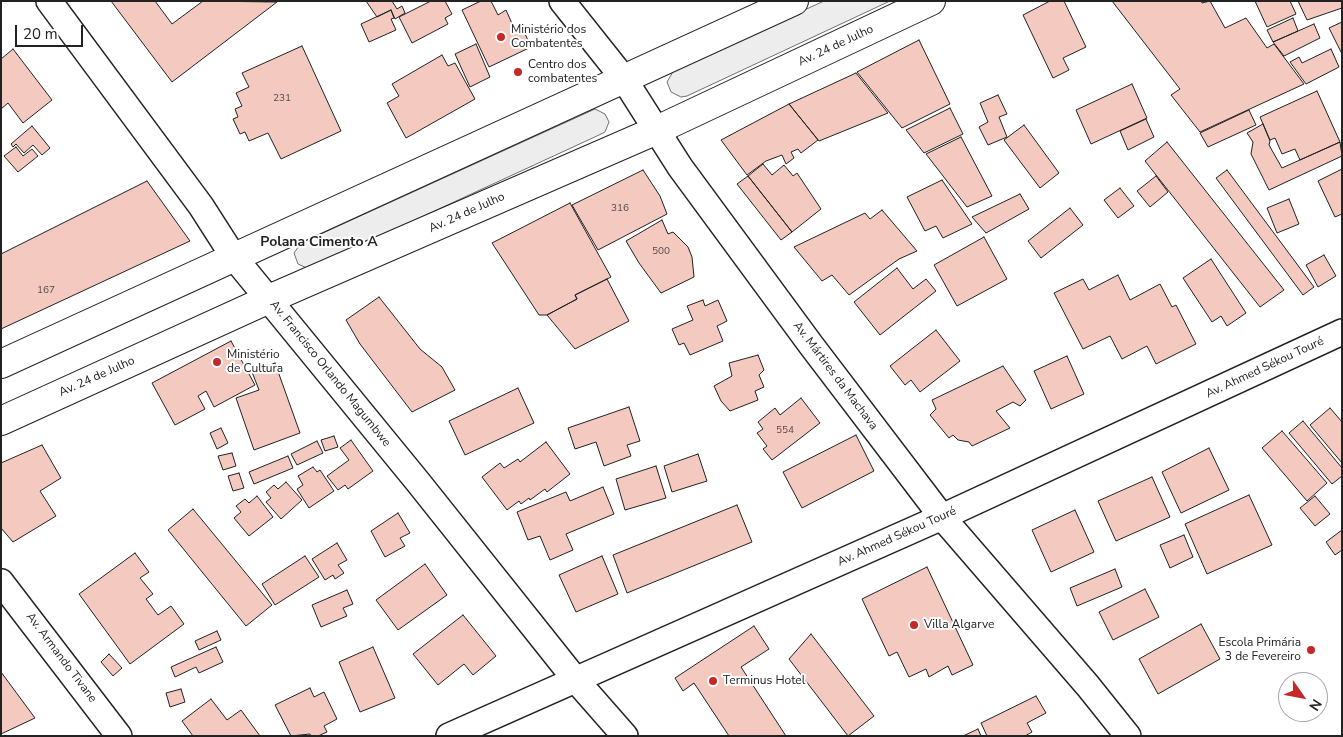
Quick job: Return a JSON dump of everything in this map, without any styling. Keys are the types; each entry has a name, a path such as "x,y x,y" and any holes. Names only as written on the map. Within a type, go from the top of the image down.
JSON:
{"main road":[{"path":"1,364 233,256 794,1"},
{"name":"Av. 24 de Julho","path":"1,421 269,299 657,130 931,1"}],"street":[{"name":"Av. Francisco Orlando Magumbwe","path":"49,1 201,206 233,256 575,679 625,736"},
{"name":"Av. Mártires da Machava","path":"562,1 624,79 680,167 811,346 942,517 1088,686 1128,736"},
{"name":"Av. Ahmed Sékou Touré","path":"449,736 942,517 1342,332"},
{"name":"Av. Armando Tivane","path":"1,582 119,736"}],"shaded area":[{"path":"824,1 890,1 687,96 681,97 671,92 667,82 674,70"},
{"path":"595,109 605,114 609,122 605,132 309,269 298,264 294,253 301,243"}],"building":[{"path":"111,1 155,1 172,24 203,1 277,2 172,82"},
{"path":"366,1 392,1 397,9 402,6 405,13 395,19 391,10 377,17"},
{"path":"431,1 445,1 452,14 445,18 448,24 412,43 399,17"},
{"name":"Ministério dos Combatentes","path":"481,1 491,1 498,15 506,10 514,28 521,25 531,47 489,67 462,10"},
{"path":"1050,1 1064,1 1086,47 1063,58 1069,70 1053,78 1023,15"},
{"path":"1112,1 1201,1 1202,3 1210,1 1225,28 1246,18 1267,48 1274,44 1304,84 1200,132 1171,95 1180,89"},
{"path":"1255,1 1290,1 1296,14 1267,27"},
{"path":"1298,1 1342,1 1342,8 1307,20"},
{"path":"391,10 394,18 391,19 396,30 369,42 361,24"},
{"path":"1293,18 1298,31 1273,42 1267,30"},
{"path":"1342,22 1342,54 1329,28"},
{"path":"1314,24 1320,38 1284,56 1273,42"},
{"path":"919,40 950,104 902,128 857,72"},
{"path":"476,44 490,77 470,87 455,54"},
{"path":"302,46 341,131 281,159 268,133 249,141 245,132 240,134 233,119 238,117 235,109 242,106 236,93 249,87 242,73"},
{"path":"13,49 52,100 23,123 8,103 1,109 1,59"},
{"path":"1331,49 1339,67 1306,84 1290,62 1299,57 1302,63"},
{"path":"442,55 448,66 455,63 475,99 406,138 387,103 399,96 392,84"},
{"path":"856,73 888,113 819,141 789,104"},
{"path":"1132,84 1147,118 1091,144 1076,110"},
{"path":"1317,91 1340,142 1300,160 1295,149 1282,154 1275,138 1270,140 1260,117"},
{"path":"998,95 1007,114 999,117 1007,137 988,145 979,127 988,122 980,103"},
{"path":"789,104 818,140 801,153 798,149 791,152 794,158 786,164 782,155 766,161 747,175 721,140"},
{"path":"950,108 963,134 924,153 906,130"},
{"path":"1249,110 1256,125 1208,147 1200,133"},
{"path":"1146,119 1154,137 1128,150 1120,131"},
{"path":"1263,124 1270,141 1269,145 1282,168 1340,142 1342,156 1269,190 1251,154 1253,142 1247,133"},
{"path":"1024,125 1059,173 1040,188 1004,140"},
{"path":"32,126 50,148 42,155 33,145 24,153 16,144 13,147 11,144"},
{"path":"961,137 992,196 967,207 926,154"},
{"path":"1167,142 1284,290 1260,307 1145,161"},
{"path":"16,147 23,156 32,149 38,156 18,172 4,156"},
{"path":"763,164 772,175 784,165 793,176 797,173 821,209 792,232 748,176"},
{"path":"1342,169 1342,214 1335,217 1318,181"},
{"path":"643,170 660,196 667,214 598,250 572,205"},
{"path":"1227,170 1314,287 1303,295 1216,178"},
{"path":"748,176 792,232 781,240 737,184"},
{"path":"1156,176 1168,192 1150,207 1137,191"},
{"path":"942,180 972,224 943,238 936,226 925,231 907,197"},
{"path":"147,181 190,241 1,329 1,254"},
{"path":"1120,188 1134,206 1118,218 1104,200"},
{"path":"1020,194 1029,209 986,233 972,217"},
{"path":"1289,199 1299,224 1277,233 1267,208"},
{"path":"570,203 611,277 575,295 577,299 547,315 539,315 492,243"},
{"path":"1070,208 1083,225 1041,258 1028,241"},
{"path":"882,210 917,251 899,259 849,295 832,275 822,281 794,247 865,213 870,219"},
{"path":"662,220 668,234 673,232 688,247 692,257 694,277 661,293 626,241"},
{"path":"984,237 1007,279 957,306 934,265"},
{"path":"1324,255 1336,276 1318,287 1306,265"},
{"path":"1211,259 1246,313 1227,326 1221,316 1212,322 1183,278"},
{"path":"897,268 913,289 926,279 936,291 880,335 854,302"},
{"path":"1118,275 1130,300 1160,284 1172,307 1176,305 1196,344 1156,364 1147,346 1122,359 1110,336 1083,349 1054,293 1083,279 1089,290"},
{"path":"607,279 629,321 575,349 547,315 577,299 575,295"},
{"path":"379,297 420,349 442,367 455,390 412,412 360,344 346,320"},
{"path":"703,300 705,306 718,300 727,321 717,326 723,341 690,355 684,343 679,345 672,329 693,320 687,306"},
{"path":"936,330 960,361 920,392 911,380 905,385 890,366"},
{"name":"Ministério de Cultura","path":"231,341 255,385 214,407 206,391 198,396 205,409 175,425 152,383"},
{"path":"758,355 764,370 759,375 764,387 755,391 758,400 730,411 721,401 714,386 732,376 729,363"},
{"path":"1067,356 1084,394 1051,409 1034,371"},
{"path":"275,363 300,433 254,450 236,398 259,390 252,372"},
{"path":"1003,366 1026,400 1020,406 1013,402 996,411 1010,428 972,446 969,442 958,440 953,435 949,438 930,415 936,409 932,400"},
{"path":"518,388 534,423 465,455 449,421"},
{"path":"801,398 820,423 772,460 763,449 767,446 757,433 763,429 758,422 775,408 780,415"},
{"path":"629,407 640,441 627,445 631,456 604,466 596,442 575,449 568,428"},
{"path":"1330,408 1342,422 1342,463 1310,425"},
{"path":"1303,421 1342,468 1342,476 1332,484 1289,433"},
{"path":"221,428 228,443 217,449 210,433"},
{"path":"1282,431 1327,483 1307,501 1262,448"},
{"path":"856,435 874,471 802,508 783,472"},
{"path":"334,436 338,447 325,451 321,440"},
{"path":"351,440 373,471 348,489 345,485 338,490 327,476 349,460 340,448"},
{"path":"317,441 323,453 297,465 291,454"},
{"path":"546,442 570,474 547,492 545,489 530,500 529,498 521,504 519,501 507,510 482,477 500,463 504,468 518,459 520,462"},
{"path":"42,445 61,478 40,491 56,516 13,542 1,528 1,463"},
{"path":"1209,448 1229,490 1181,513 1162,472"},
{"path":"232,453 236,466 223,470 218,456"},
{"path":"698,454 707,481 672,492 664,466"},
{"path":"288,456 293,468 254,484 249,472"},
{"path":"656,466 666,498 625,510 616,479"},
{"path":"313,467 317,472 320,470 334,491 309,508 297,489 303,485 298,476"},
{"path":"239,473 244,488 233,491 228,476"},
{"path":"1152,477 1170,517 1116,541 1098,501"},
{"path":"286,482 302,500 281,519 266,502 271,498 266,492 274,485 278,489"},
{"path":"603,487 614,514 566,534 573,550 550,560 540,536 528,540 517,512 566,492 570,501"},
{"path":"1249,495 1272,545 1207,574 1185,524"},
{"path":"257,496 273,517 249,536 234,518 241,512 236,506 245,499 249,503"},
{"path":"1315,496 1330,514 1315,526 1300,508"},
{"path":"737,505 752,542 627,593 613,555"},
{"path":"193,509 272,605 246,626 168,530"},
{"path":"1075,510 1094,552 1051,572 1032,530"},
{"path":"398,513 410,533 400,538 405,546 385,557 371,531"},
{"path":"1342,530 1342,550 1335,555 1326,542"},
{"path":"1184,535 1193,557 1170,568 1160,545"},
{"path":"337,543 347,560 338,565 344,573 335,579 333,575 325,580 312,559"},
{"path":"135,553 149,572 140,578 153,594 146,599 158,615 171,606 184,624 130,664 79,594"},
{"path":"305,556 319,577 275,605 262,584"},
{"path":"602,556 618,594 576,612 559,575"},
{"path":"425,564 447,595 398,630 376,600"},
{"name":"Villa Algarve","path":"927,567 973,665 952,675 948,666 929,677 926,669 909,677 897,652 889,656 862,599"},
{"path":"1115,569 1122,587 1077,606 1070,588"},
{"path":"1145,589 1159,617 1113,640 1099,612"},
{"path":"347,590 353,604 343,608 347,616 321,627 312,605"},
{"path":"463,615 496,656 473,675 464,664 438,685 413,654"},
{"path":"1201,624 1220,659 1158,694 1139,659"},
{"name":"Terminus Hotel","path":"754,626 769,649 741,667 786,736 729,736 694,683 683,691 675,678"},
{"path":"217,631 221,640 199,650 195,641"},
{"path":"811,634 874,716 848,736 789,659"},
{"path":"216,647 223,662 199,673 196,667 175,677 171,667"},
{"path":"373,647 395,698 360,712 339,662"},
{"path":"109,654 122,668 113,676 101,662"},
{"path":"1,672 35,718 1,734"},
{"path":"310,688 314,697 324,692 337,719 324,726 327,732 318,736 311,736 310,734 291,736 275,705"},
{"path":"181,689 185,702 170,707 166,693"},
{"path":"1036,696 1046,713 1027,723 1032,732 1025,736 987,736 981,723"},
{"path":"211,699 227,720 241,710 260,736 193,736 182,721"},
{"path":"978,729 981,736 963,736"}],"place":[{"name":"Ministério dos Combatentes","path":"501,37"},
{"name":"Centro dos combatentes","path":"518,72"},
{"name":"Ministério de Cultura","path":"217,362"},
{"name":"Villa Algarve","path":"914,625"},
{"name":"Escola Primária 3 de Fevereiro","path":"1311,650"},
{"name":"Terminus Hotel","path":"713,681"}],"district":[{"name":"Polana Cimento A","path":"319,243"}]}
